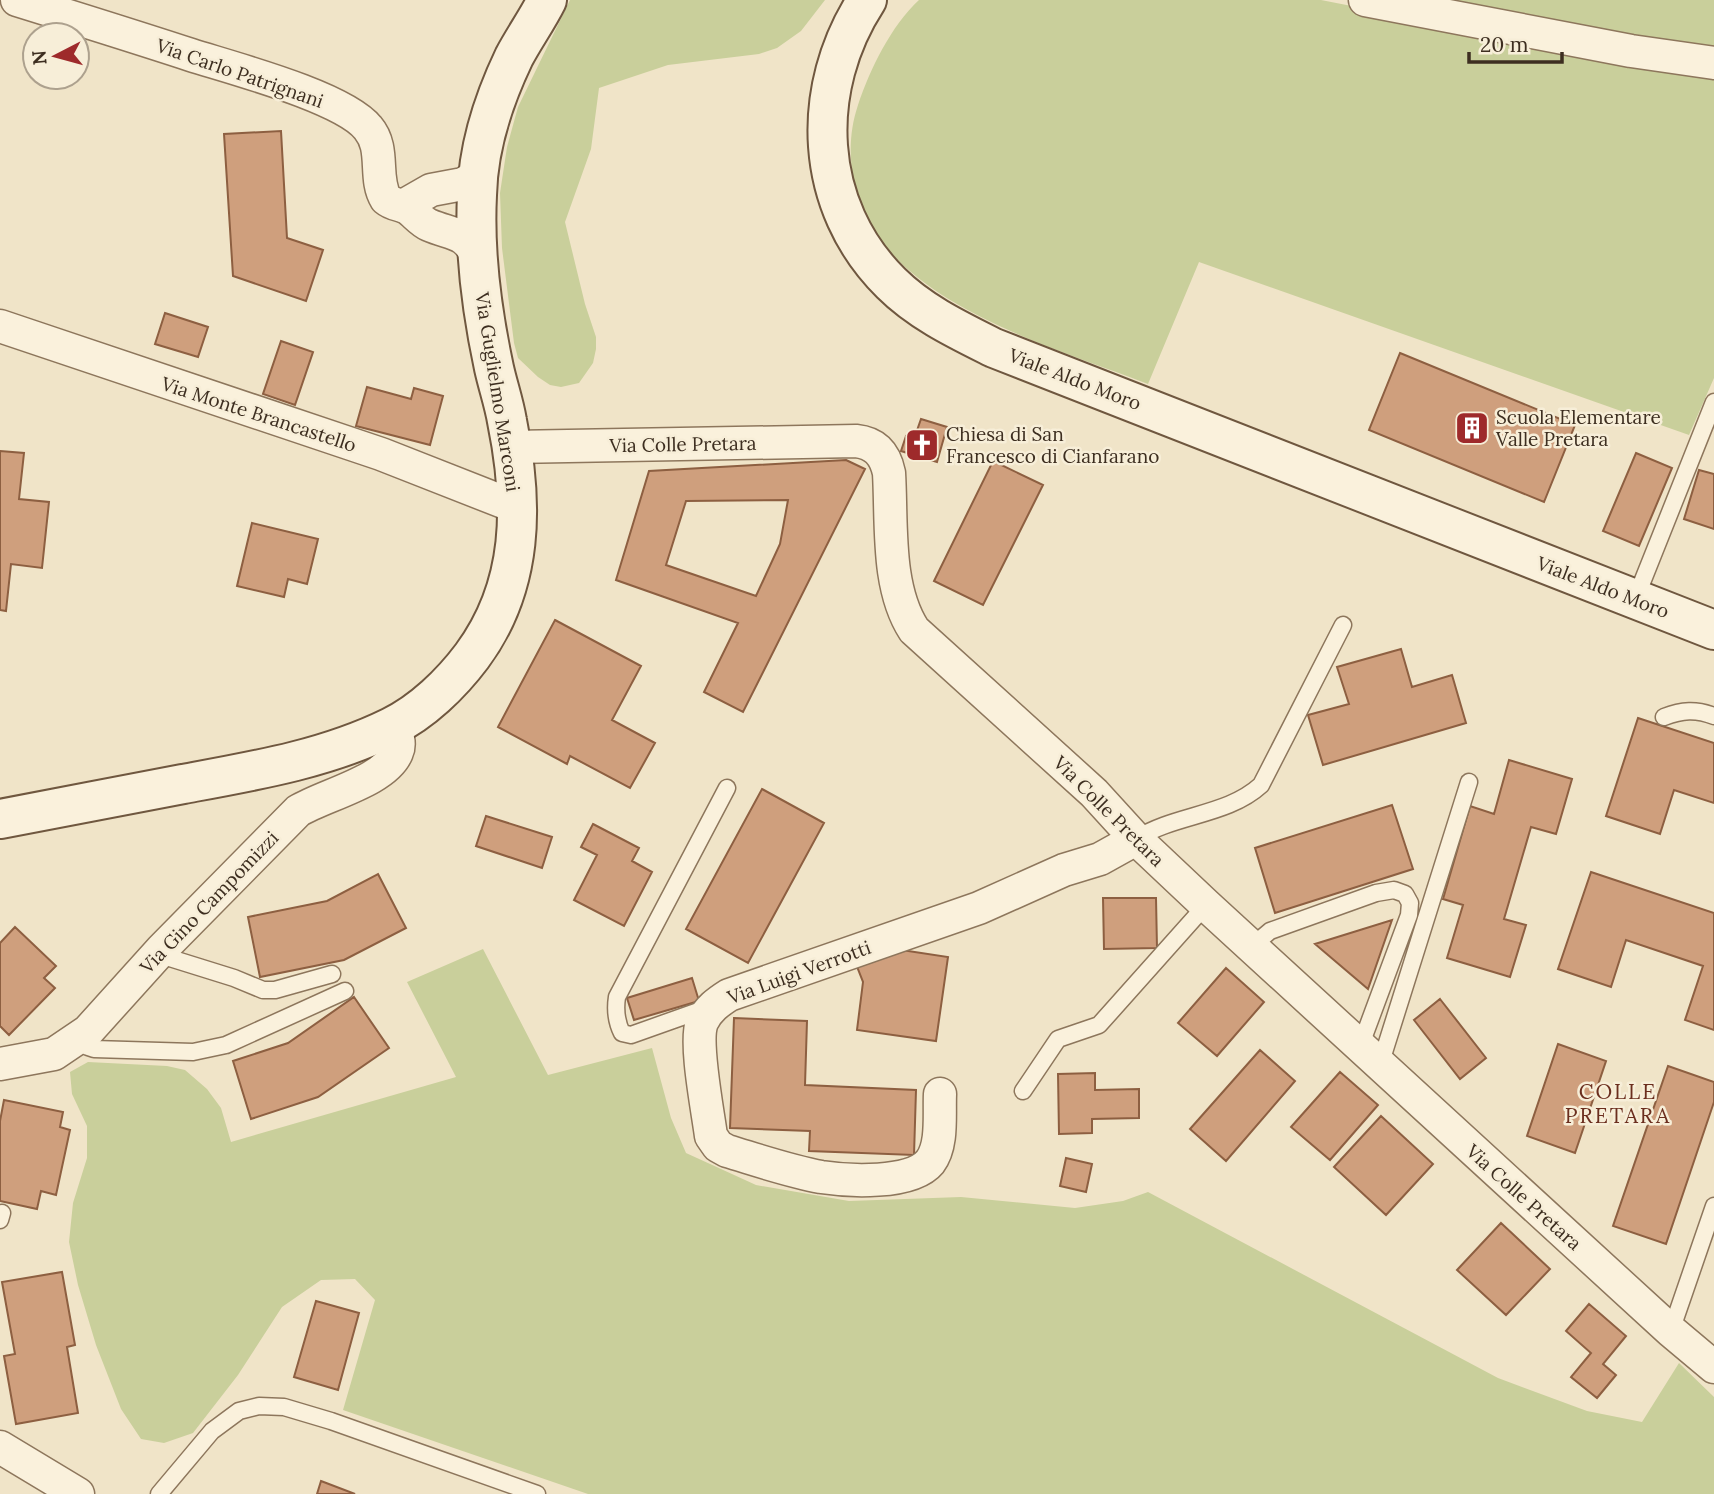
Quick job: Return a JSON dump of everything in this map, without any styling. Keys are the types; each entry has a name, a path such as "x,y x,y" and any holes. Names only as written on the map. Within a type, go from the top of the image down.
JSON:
{"main road":[{"name":"Via Guglielmo Marconi","path":"0,819 257,770 320,754 393,726 428,702 459,673 489,633 507,590 516,551 516,507 512,447 491,354 478,258 460,221 461,182 484,136 500,88 515,55 547,0"},
{"name":"Viale Aldo Moro","path":"867,0 845,38 833,76 828,121 830,166 840,208 850,229 877,268 911,299 952,327 995,348 1714,630"}],"street":[{"name":"Via Carlo Patrignani","path":"17,0 264,78 346,112 363,122 372,133 378,152 384,196 389,202 403,206 427,224 460,221"},
{"path":"1365,0 1631,51 1714,63"},
{"path":"403,206 426,192 461,182"},
{"name":"Via Monte Brancastello","path":"0,326 381,454 516,507"},
{"name":"Via Colle Pretara","path":"512,447 856,441 871,444 883,455 887,464 896,586 903,613 914,630 1094,793 1136,839 1251,947 1671,1331 1714,1367"},
{"name":"Via Gino Campomizzi","path":"0,1064 54,1054 88,1031 221,887 298,811 370,778 389,764 398,751 399,738 393,726"},
{"name":"Via Luigi Verrotti","path":"940,1094 937,1148 929,1164 914,1174 883,1180 821,1177 727,1151 718,1146 711,1136 699,1041 702,1023 713,1006 729,995 979,908 1064,870 1100,859 1136,839"},
{"path":"0,1447 78,1494"}],"lane":[{"path":"1635,600 1714,402"},
{"path":"1136,839 1150,830 1234,803 1250,795 1261,785 1343,625"},
{"path":"1664,717 1688,711 1700,711 1714,716"},
{"path":"1370,1056 1469,782"},
{"path":"713,1006 631,1035 622,1033 616,1009 618,997 727,789"},
{"path":"1251,947 1270,931 1376,892 1394,890 1405,894 1410,903 1409,915 1370,1056"},
{"path":"1023,1091 1058,1039 1099,1025 1206,905"},
{"path":"158,954 263,990 275,990 332,974"},
{"path":"79,1038 94,1049 193,1052 226,1045 345,991"},
{"path":"1671,1331 1714,1206"},
{"path":"159,1494 212,1431 239,1411 259,1406 284,1407 331,1421 537,1494"}],"green space":[{"path":"570,0 825,0 801,31 777,48 759,54 668,65 599,88 591,149 565,222 596,337 596,349 593,363 579,383 561,387 550,385 538,377 518,358 502,248 500,193 507,147 518,107"},
{"path":"919,0 1321,0 1714,77 1714,378 1689,435 1199,262 1148,384 1016,334 971,312 929,286 894,256 867,220 853,178 852,132 863,91 875,63 899,22"},
{"path":"1427,0 1714,0 1714,48 1671,44"},
{"path":"483,949 548,1075 652,1048 671,1118 686,1153 756,1185 849,1201 961,1197 1075,1208 1123,1201 1148,1192 1498,1378 1587,1411 1642,1422 1679,1363 1714,1397 1714,1494 588,1494 343,1410 375,1300 355,1279 321,1280 282,1307 238,1375 193,1433 164,1443 141,1439 121,1409 96,1345 78,1285 69,1242 73,1203 87,1158 87,1126 72,1094 70,1072 88,1062 167,1066 185,1070 207,1089 221,1108 231,1142 456,1077 407,982"}],"building":[{"path":"281,131 287,238 323,250 306,301 233,276 224,134"},
{"path":"165,313 208,327 198,357 155,344"},
{"path":"281,341 313,352 295,405 263,394"},
{"name":"Scuola Elementare Valle Pretara","path":"1400,353 1575,425 1544,502 1369,430"},
{"path":"367,387 411,399 414,388 443,396 430,445 356,426"},
{"name":"Chiesa di San Francesco di Cianfarano","path":"921,419 947,427 937,462 901,451 906,436 914,439"},
{"path":"0,451 24,453 19,499 49,502 42,568 11,564 6,611 0,610"},
{"path":"1636,453 1672,468 1639,546 1603,531"},
{"path":"846,460 865,469 743,712 704,692 738,623 616,580 649,471","holes":["788,500 780,544 756,596 666,565 686,501"]},
{"path":"993,461 1043,485 983,605 934,581"},
{"path":"1699,470 1714,474 1714,529 1684,519"},
{"path":"252,523 318,539 307,584 288,579 284,597 237,586"},
{"path":"555,620 641,666 612,720 655,743 630,788 570,756 567,764 498,727"},
{"path":"1401,649 1412,687 1452,675 1466,723 1323,765 1308,715 1349,704 1337,667"},
{"path":"1638,718 1714,743 1714,803 1674,790 1660,834 1606,816"},
{"path":"1509,760 1572,779 1556,834 1531,827 1504,919 1526,925 1510,977 1447,958 1463,905 1443,899 1470,806 1494,814"},
{"path":"762,789 824,823 748,963 686,929"},
{"path":"1392,805 1413,869 1275,913 1255,848"},
{"path":"486,816 552,837 542,868 476,846"},
{"path":"593,824 639,848 632,861 652,872 624,926 574,900 597,855 581,847"},
{"path":"1591,872 1714,913 1714,1030 1685,1020 1703,966 1626,940 1611,987 1558,969"},
{"path":"378,874 406,928 344,960 260,977 248,917 327,901"},
{"path":"1103,898 1156,898 1157,948 1104,949"},
{"path":"1392,920 1368,989 1315,944"},
{"path":"15,927 56,966 44,978 55,988 9,1035 0,1026 0,943"},
{"path":"895,949 948,957 936,1041 857,1030 863,982 856,964"},
{"path":"1226,968 1264,1002 1217,1056 1178,1023"},
{"path":"692,978 699,1001 634,1020 627,998"},
{"path":"354,997 389,1048 318,1097 251,1119 233,1061 288,1043"},
{"path":"1440,999 1486,1058 1460,1079 1414,1020"},
{"path":"734,1018 807,1021 805,1085 916,1090 914,1155 809,1151 810,1131 730,1128"},
{"path":"1558,1044 1606,1061 1575,1153 1527,1136"},
{"path":"1260,1050 1295,1081 1226,1161 1190,1129"},
{"path":"1668,1066 1714,1082 1714,1102 1666,1244 1613,1226"},
{"path":"1340,1072 1378,1105 1330,1160 1291,1127"},
{"path":"1095,1073 1095,1090 1139,1089 1139,1118 1092,1119 1092,1133 1059,1134 1058,1074"},
{"path":"4,1100 63,1112 60,1127 70,1130 56,1195 41,1191 37,1209 0,1201 0,1121"},
{"path":"1381,1116 1433,1164 1386,1215 1334,1167"},
{"path":"1066,1158 1092,1164 1086,1192 1060,1186"},
{"path":"1501,1223 1550,1269 1506,1315 1457,1270"},
{"path":"62,1272 75,1345 67,1347 78,1413 16,1424 4,1356 15,1354 2,1282"},
{"path":"316,1301 359,1313 338,1390 294,1377"},
{"path":"1589,1304 1626,1336 1603,1364 1616,1375 1597,1398 1571,1377 1591,1353 1566,1331"},
{"path":"321,1481 355,1494 317,1494"}],"place":[{"name":"Scuola Elementare Valle Pretara","path":"1472,428"},
{"name":"Chiesa di San Francesco di Cianfarano","path":"922,445"}],"district":[{"name":"COLLE PRETARA","path":"1618,1103"}]}
